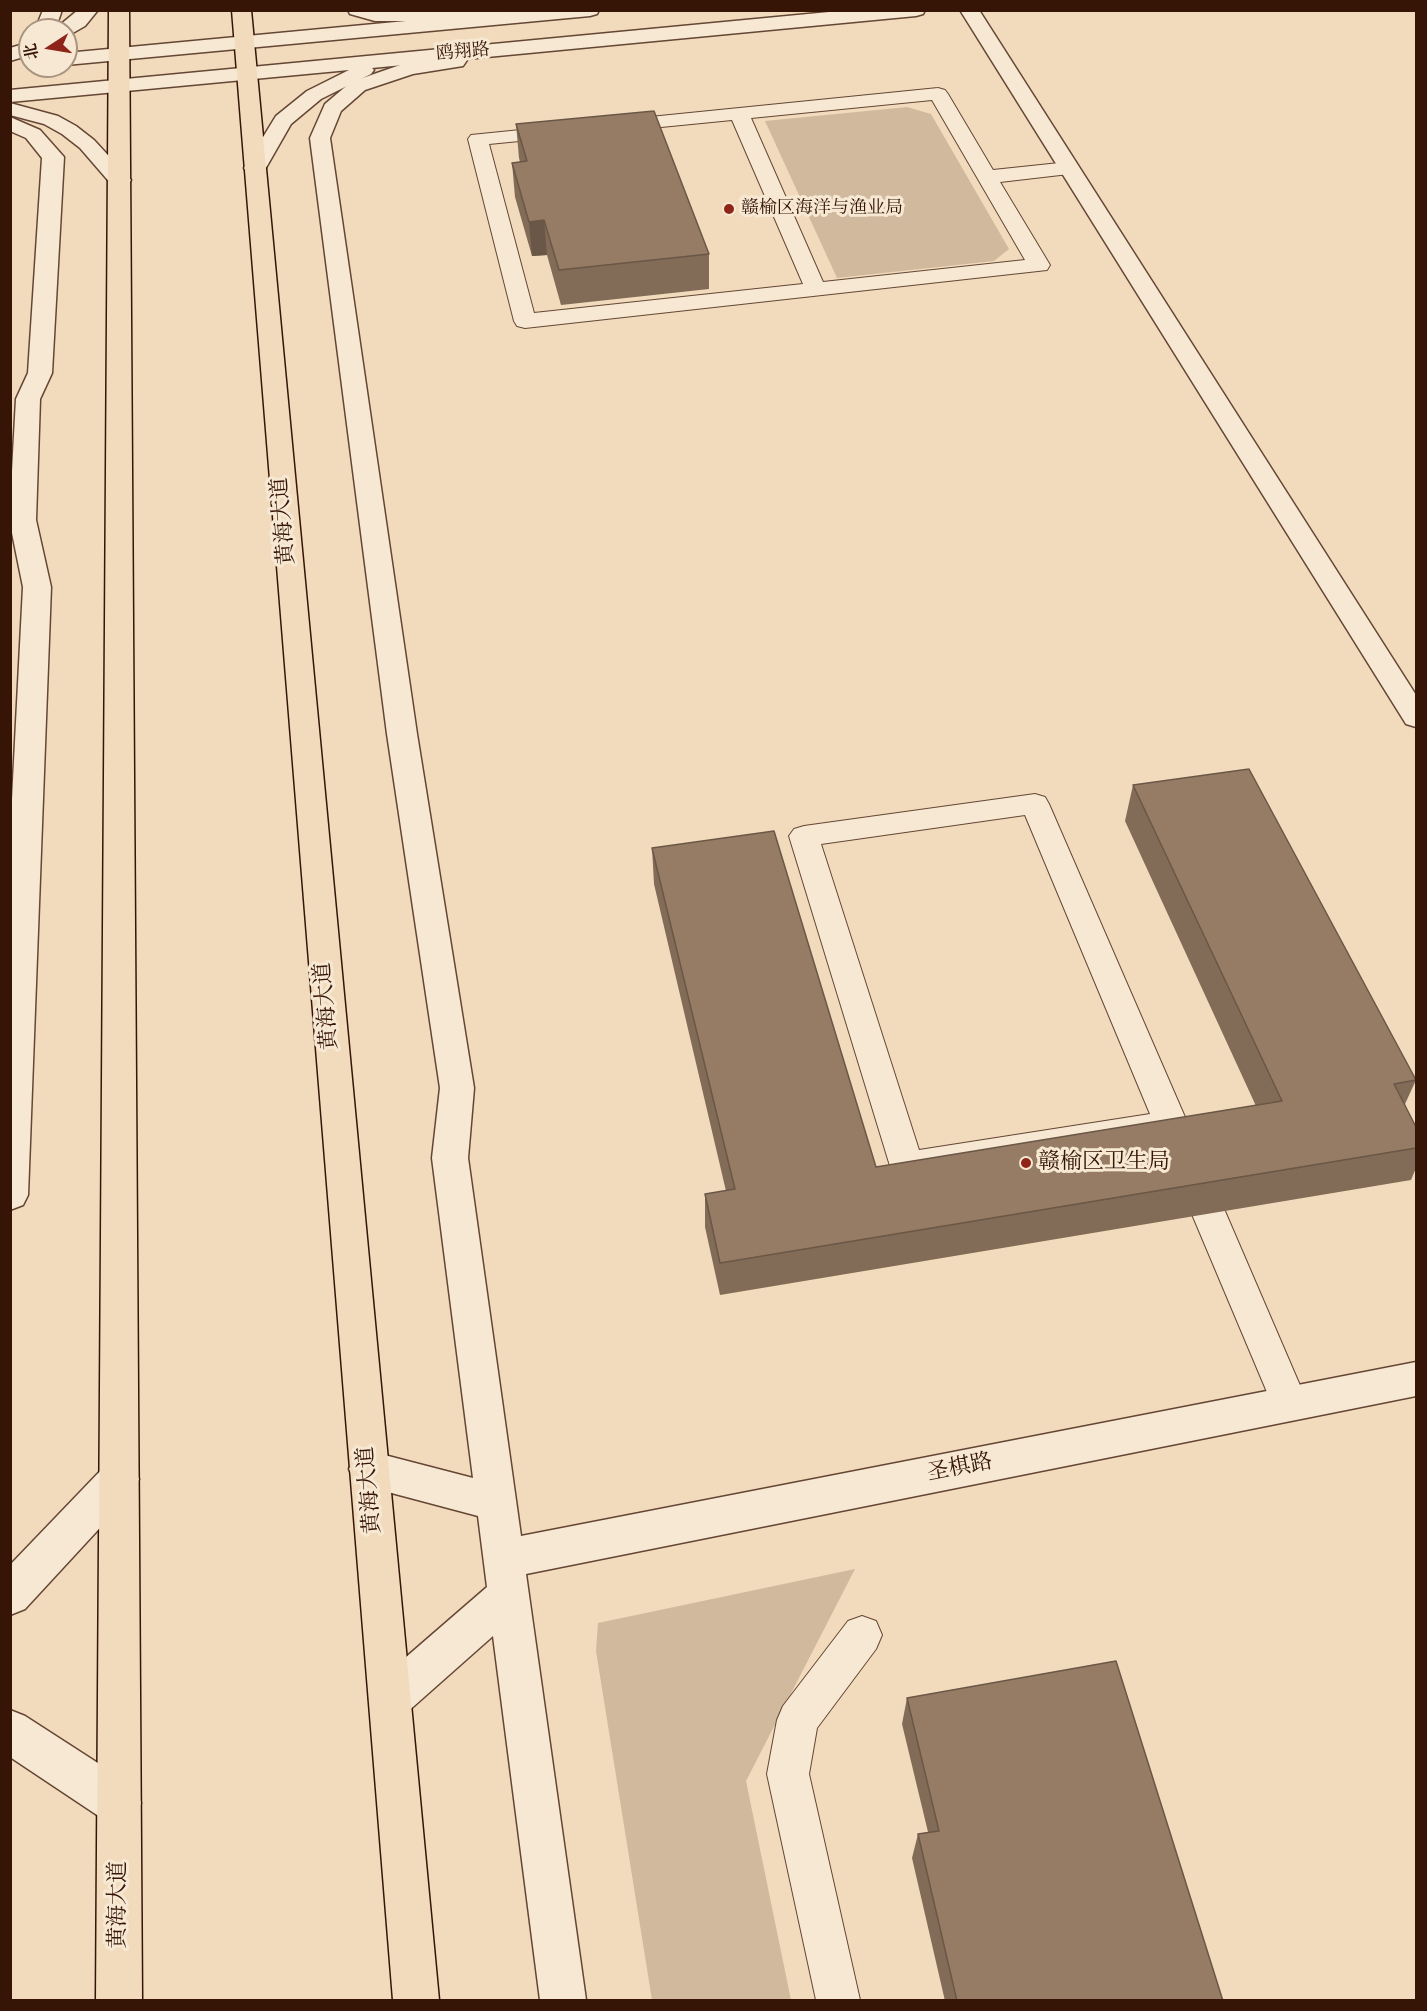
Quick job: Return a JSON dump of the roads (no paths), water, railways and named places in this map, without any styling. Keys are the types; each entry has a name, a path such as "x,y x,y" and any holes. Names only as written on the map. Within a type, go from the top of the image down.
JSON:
{"main road":[{"name":"黄海大道","path":"119,10 119,2001"},
{"name":"黄海大道","path":"241,10 416,2001"}],"street":[{"path":"78,22 89,10"},
{"path":"357,10 374,15 410,16 548,14"},
{"name":"鸥翔路","path":"10,96 120,70 245,58 548,14 590,10"},
{"name":"鸥翔路","path":"78,61 120,70 245,58 400,59 916,10"},
{"path":"969,10 1416,717"},
{"path":"462,53 456,62 410,68 358,86 332,108 320,138 402,734 457,1088 450,1158 563,2001"},
{"path":"255,168 283,120 314,95 346,78 400,59"},
{"path":"10,109 51,120 69,130 87,144 120,180"},
{"path":"10,123 33,134 53,157 40,374 28,399 23,520 37,587 10,1195"},
{"name":"圣棋路","path":"506,1577 1290,1404 1416,1379"},
{"path":"369,1469 497,1503"},
{"path":"10,1595 119,1479"},
{"path":"390,1699 506,1577"},
{"path":"10,1731 119,1803"}],"lane":[{"path":"938,94 1039,265 525,321 478,139 739,114 938,94"},
{"path":"739,114 816,290"},
{"path":"986,177 1069,168"},
{"path":"1171,1124 907,1166 804,836 1035,804 1171,1124 1290,1404"},
{"path":"838,2001 788,1774 798,1720 862,1635"}],"place":[{"name":"赣榆区海洋与渔业局","path":"729,209"},
{"name":"赣榆区卫生局","path":"1026,1163"}]}
